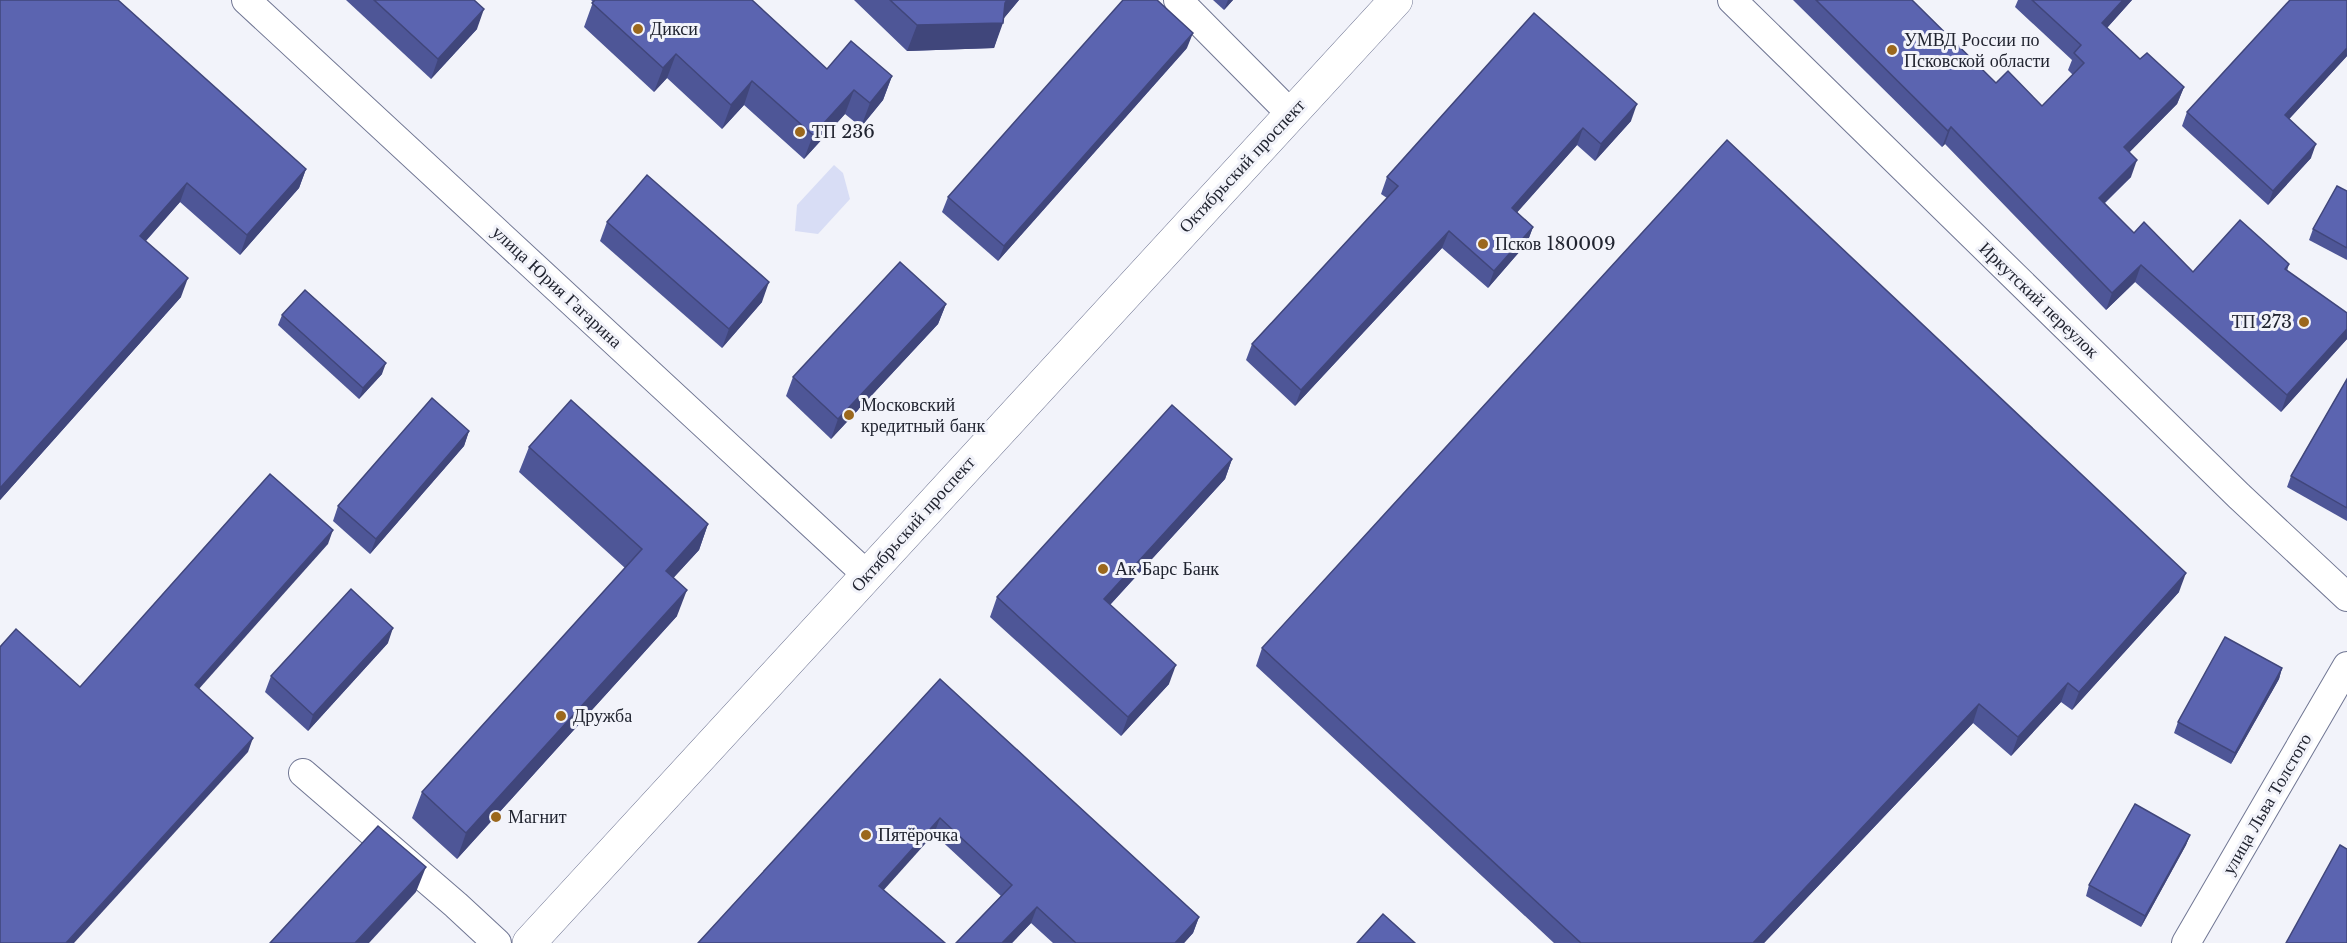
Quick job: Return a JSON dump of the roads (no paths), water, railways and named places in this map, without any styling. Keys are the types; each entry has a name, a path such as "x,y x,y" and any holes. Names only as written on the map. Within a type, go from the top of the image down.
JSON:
{"main road":[{"name":"Октябрьский проспект","path":"529,943 1396,0"}],"street":[{"name":"улица Юрия Гагарина","path":"246,0 867,575"},
{"path":"1178,0 1291,114"},
{"name":"Иркутский переулок","path":"1732,0 2239,496 2347,597"},
{"name":"улица Льва Толстого","path":"2186,943 2347,666"},
{"path":"303,773 497,943"}],"place":[{"name":"Дикси","path":"638,29"},
{"name":"УМВД России по Псковской области","path":"1892,50"},
{"name":"ТП 236","path":"800,132"},
{"name":"Псков 180009","path":"1483,244"},
{"name":"ТП 273","path":"2304,322"},
{"name":"Московский кредитный банк","path":"849,415"},
{"name":"Ак Барс Банк","path":"1103,569"},
{"name":"Дружба","path":"561,716"},
{"name":"Магнит","path":"496,817"},
{"name":"Пятёрочка","path":"866,835"}]}
